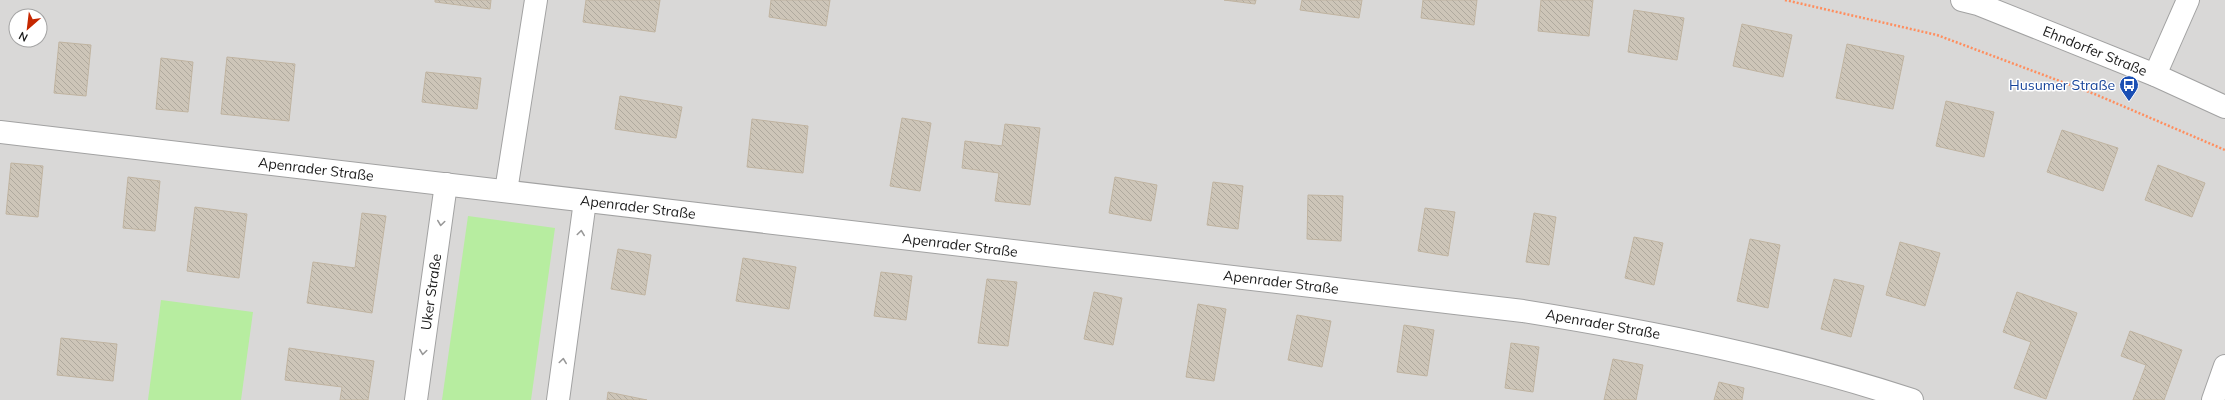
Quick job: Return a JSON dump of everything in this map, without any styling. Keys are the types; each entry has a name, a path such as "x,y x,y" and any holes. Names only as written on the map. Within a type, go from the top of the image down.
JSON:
{"street":[{"path":"506,191 536,0"},
{"name":"Ehndorfer Straße","path":"1962,0 1978,4 2155,74 2225,107"},
{"path":"2155,74 2188,0"},
{"name":"Apenrader Straße","path":"0,132 1523,311 1644,331 1764,358 1912,400"},
{"name":"Uker Straße","path":"416,400 446,184"},
{"path":"558,400 585,201"},
{"path":"2213,400 2225,366"}],"path":[{"path":"1785,0 1937,35 2097,95 2225,150"}],"shaded area":[{"path":"0,0 2225,0 2225,400 0,400"}],"green space":[{"path":"468,216 555,228 531,400 442,400"},
{"path":"161,300 253,312 241,400 148,400"}],"building":[{"path":"435,0 491,0 490,9 435,2"},
{"path":"586,0 660,0 655,32 583,22"},
{"path":"771,0 830,0 826,26 769,17"},
{"path":"1224,0 1256,0 1255,4"},
{"path":"1302,0 1362,0 1359,18 1300,10"},
{"path":"1423,0 1477,0 1474,25 1421,18"},
{"path":"1541,0 1593,0 1589,36 1538,31"},
{"path":"1634,10 1684,18 1677,60 1628,52"},
{"path":"1742,24 1792,35 1783,77 1733,66"},
{"path":"59,42 91,45 86,96 54,93"},
{"path":"1847,44 1904,56 1893,109 1836,98"},
{"path":"227,57 295,64 289,121 221,114"},
{"path":"161,58 193,62 188,112 156,109"},
{"path":"426,72 481,78 477,109 422,102"},
{"path":"620,96 682,107 676,138 615,129"},
{"path":"1946,101 1994,112 1984,157 1936,146"},
{"path":"902,118 931,123 920,191 890,186"},
{"path":"752,119 808,126 803,173 747,167"},
{"path":"1005,124 1040,128 1030,205 995,201 999,173 962,168 965,141 1002,146"},
{"path":"2062,130 2118,148 2103,191 2047,172"},
{"path":"11,163 43,166 38,217 6,214"},
{"path":"2158,165 2205,183 2192,217 2145,200"},
{"path":"128,177 160,181 155,231 123,228"},
{"path":"1115,177 1157,185 1151,221 1109,213"},
{"path":"1213,182 1243,186 1238,229 1207,225"},
{"path":"1308,195 1343,196 1341,241 1307,239"},
{"path":"195,207 247,214 239,278 187,271"},
{"path":"1425,208 1455,212 1448,256 1418,251"},
{"path":"362,213 386,216 372,313 307,303 313,262 355,268"},
{"path":"1534,213 1556,217 1549,265 1526,262"},
{"path":"1634,237 1663,243 1654,285 1625,278"},
{"path":"1750,239 1780,245 1768,308 1737,301"},
{"path":"1900,242 1940,253 1925,306 1886,295"},
{"path":"618,249 651,255 645,295 611,289"},
{"path":"743,258 796,267 789,309 736,301"},
{"path":"881,272 912,276 906,320 874,316"},
{"path":"987,279 1017,282 1008,346 978,343"},
{"path":"1834,279 1864,286 1851,337 1821,329"},
{"path":"1094,292 1122,298 1113,345 1084,339"},
{"path":"2017,292 2077,313 2046,399 2014,388 2031,342 2003,332"},
{"path":"1198,304 1226,309 1214,381 1186,377"},
{"path":"1297,315 1331,321 1322,367 1288,360"},
{"path":"1404,325 1434,330 1427,376 1397,372"},
{"path":"2130,331 2182,350 2164,400 2133,400 2146,365 2121,356"},
{"path":"61,338 117,344 113,381 57,375"},
{"path":"1511,343 1539,347 1533,392 1505,388"},
{"path":"289,348 374,361 368,400 340,400 342,387 285,380"},
{"path":"1613,359 1643,365 1636,400 1604,400"},
{"path":"1719,382 1744,388 1742,400 1714,400"},
{"path":"608,392 647,400 607,400"}],"place":[{"name":"Husumer Straße","path":"2129,102"}]}
